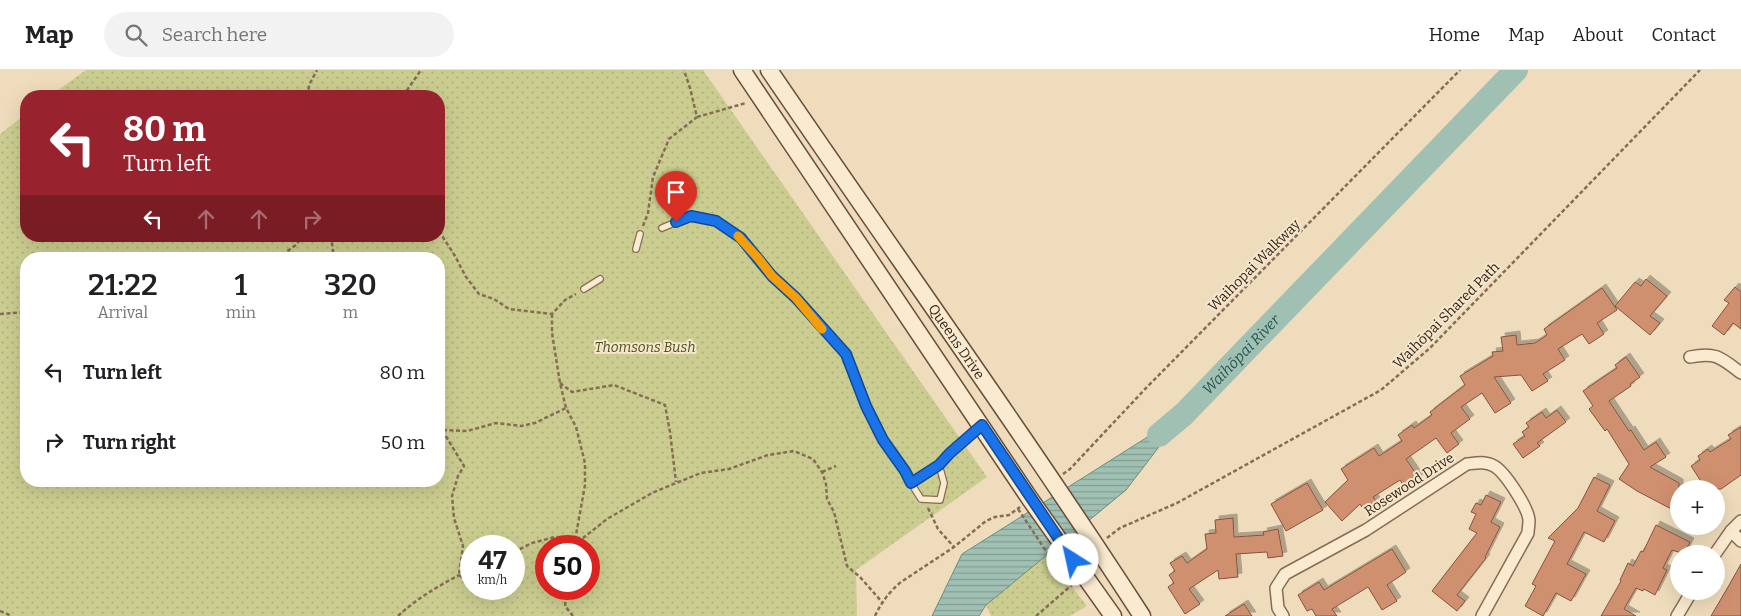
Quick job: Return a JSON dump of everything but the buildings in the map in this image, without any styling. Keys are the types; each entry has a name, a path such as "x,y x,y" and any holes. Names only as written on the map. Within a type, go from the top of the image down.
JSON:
{"main road":[{"name":"Queens Drive","path":"742,70 982,425 1024,504 1062,545 1113,616"},
{"name":"Queens Drive","path":"769,70 880,233 1058,477 1086,529 1142,616"},
{"path":"860,247 880,233"}],"street":[{"path":"1690,357 1708,354 1723,360 1741,373"},
{"name":"Rosewood Drive","path":"1283,616 1278,608 1276,588 1285,574 1366,530 1467,464 1480,462 1494,466 1504,475 1526,509 1530,521 1528,533 1482,616"},
{"path":"1721,545 1731,531 1741,522"},
{"path":"1731,531 1741,541"},
{"path":"1677,616 1687,600"}],"lane":[{"path":"662,228 691,216 716,221 741,238 772,276 796,298 846,354 866,406 883,440 905,471 921,499 940,500 944,483 939,465"},
{"path":"636,250 640,234"},
{"path":"584,289 600,280"},
{"path":"911,483 939,465 982,425"}],"path":[{"path":"309,90 309,85 317,70"},
{"path":"407,90 421,70"},
{"path":"684,70 697,117"},
{"name":"Waihopai Walkway","path":"1058,477 1070,469 1147,386 1460,70"},
{"name":"Waihōpai Shared Path","path":"1106,539 1120,528 1176,503 1273,451 1367,398 1388,384 1430,348 1700,70"},
{"path":"640,234 648,212 653,177 669,139 697,117 761,98"},
{"path":"445,240 456,256 466,277 479,294 494,299 509,309 552,314"},
{"path":"287,252 298,242"},
{"path":"577,535 585,485 585,463 576,427 566,408 560,384 552,333 552,314 565,300 584,289"},
{"path":"0,314 20,312"},
{"path":"560,384 572,392 614,385 665,405 676,482"},
{"path":"445,431 467,431 496,423 521,426 535,423 566,408"},
{"path":"398,616 419,598 459,575 463,546 454,518 452,496 458,476 464,466 445,435"},
{"path":"587,535 607,519 652,493 676,482 701,474 729,469 768,454 794,451 813,459 822,472 826,484 827,498 834,512 846,566 860,577 882,602"},
{"path":"822,472 836,466"},
{"path":"921,499 930,510 938,529 954,547"},
{"path":"875,616 882,602 900,582 954,547 986,522 995,517 1010,514 1024,504"},
{"path":"1020,514 1072,586 1036,616"},
{"path":"566,600 565,606 572,616"},
{"path":"0,611 12,616"}],"green space":[{"name":"Thomsons Bush","path":"86,70 703,70 987,477 856,570 857,616 0,616 0,134 20,119 20,242 445,242 445,90 58,90"},
{"path":"1047,555 1087,606 1070,616 991,616 986,605"}],"shaded area":[{"path":"1184,414 1126,490 986,605 979,616 932,616 962,554"}],"waterway":[{"name":"Waihōpai River","path":"1159,435 1184,414 1516,70"}],"slow traffic":[{"path":"738,236 772,276 796,298 822,329"}],"route":[{"path":"676,222 691,216 716,221 741,238 772,276 796,298 846,354 866,406 883,440 905,471 911,483 939,465 982,425 1030,499 1073,560"}]}
